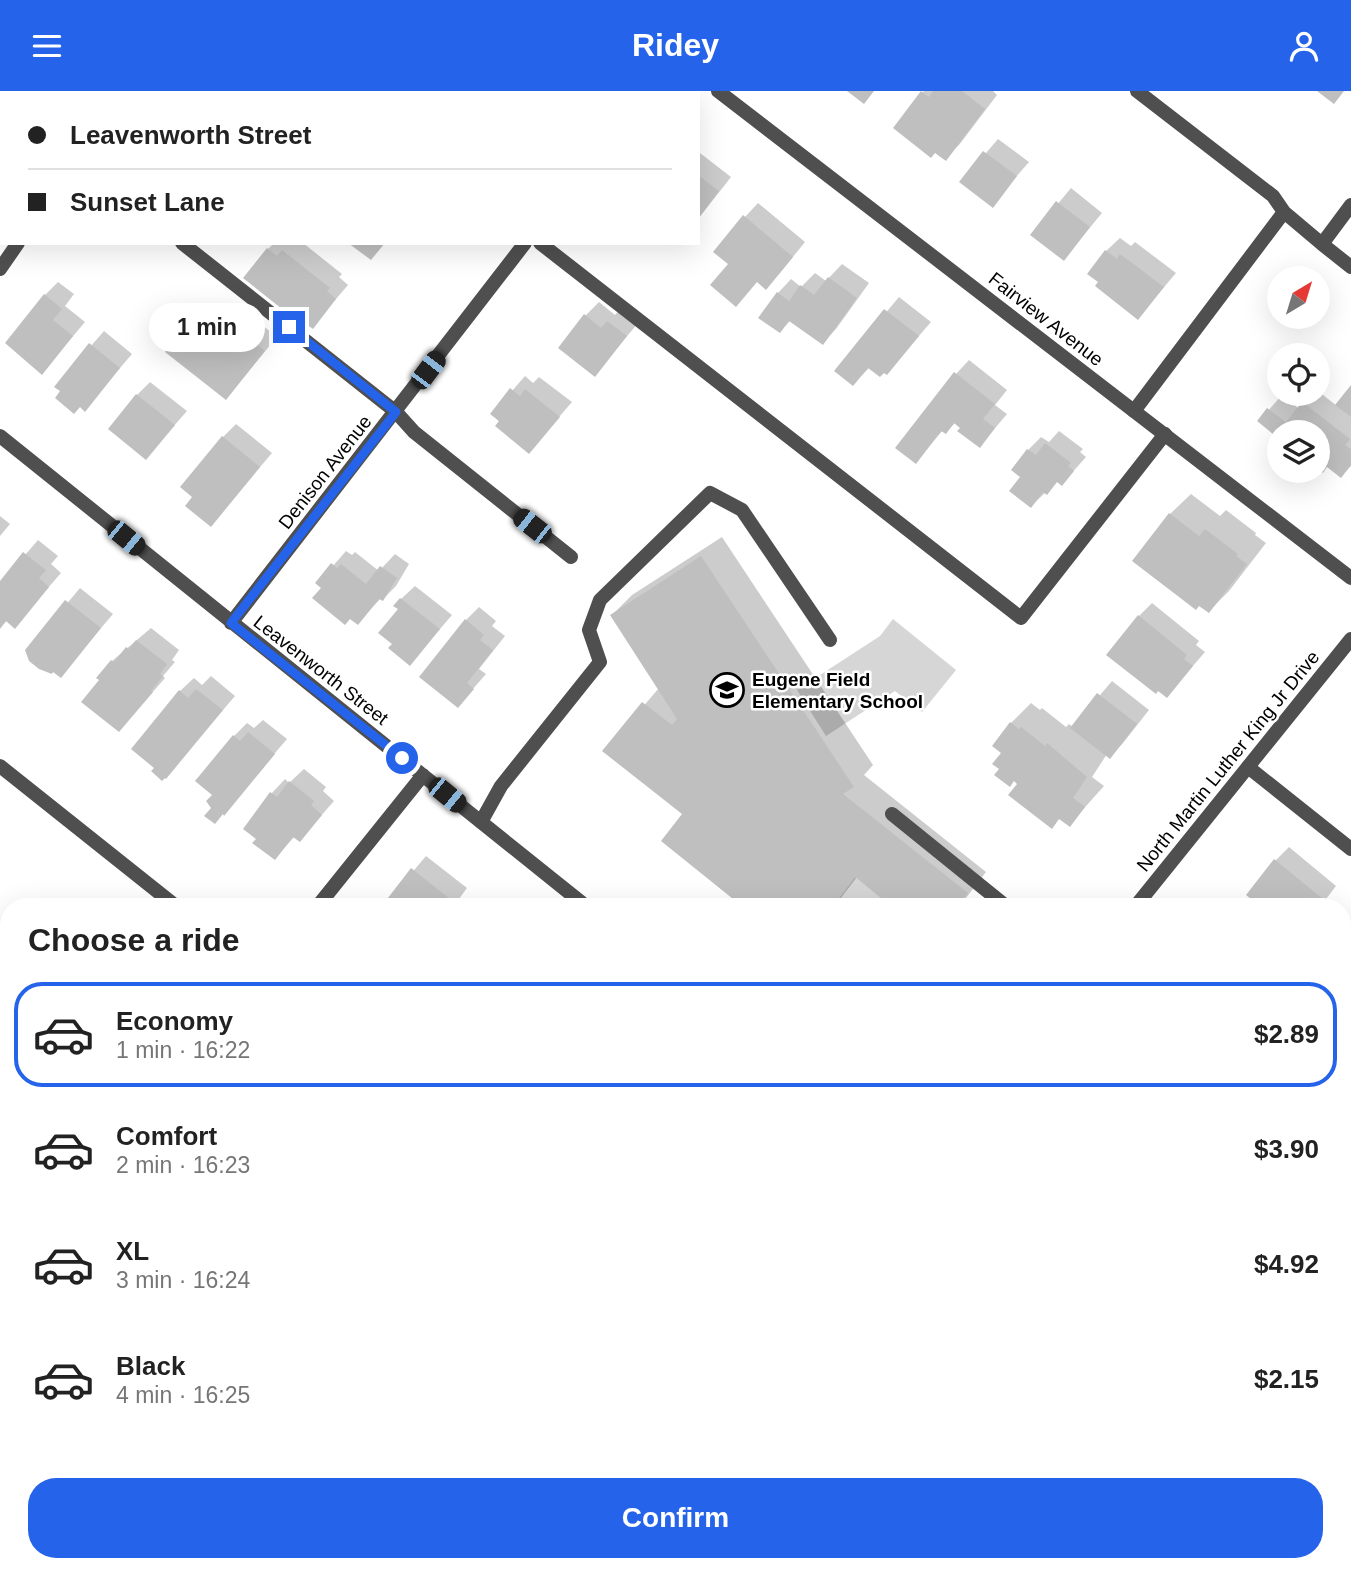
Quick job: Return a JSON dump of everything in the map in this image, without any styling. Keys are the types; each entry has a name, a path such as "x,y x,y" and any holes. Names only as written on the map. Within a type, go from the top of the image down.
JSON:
{"street":[{"name":"Fairview Avenue","path":"718,91 1351,578"},
{"path":"1137,91 1273,196 1284,212 1351,267"},
{"path":"1321,244 1351,205"},
{"path":"1134,411 1284,212"},
{"path":"0,269 17,245"},
{"path":"185,245 396,412 414,432 571,557"},
{"name":"Denison Avenue","path":"231,623 523,245"},
{"path":"543,245 1021,618 1165,434"},
{"name":"Leavenworth Street","path":"0,436 576,898"},
{"path":"481,822 501,786 600,662 589,630 600,600 710,493 742,510 830,640"},
{"name":"North Martin Luther King Jr Drive","path":"1142,898 1351,639"},
{"path":"0,766 166,898"},
{"path":"1248,767 1351,849"},
{"path":"324,898 423,775"},
{"path":"892,814 996,898"}],"shaded area":[{"path":"893,619 956,670 922,712 895,691 826,736 797,690 880,636"},
{"path":"855,877 882,898 839,898"}],"building":[{"path":"847,91 874,91 864,104"},
{"path":"921,91 929,97 933,91 962,91 985,109 946,161 935,153 931,158 893,128"},
{"path":"1317,91 1344,91 1334,104"},
{"path":"983,151 1017,176 993,208 959,182"},
{"path":"700,177 719,191 700,216"},
{"path":"1056,201 1090,227 1064,261 1030,235"},
{"path":"743,215 793,257 766,290 757,282 736,307 710,285 728,264 713,252"},
{"path":"351,245 383,245 371,260"},
{"path":"267,248 277,256 282,250 330,288 327,291 336,299 313,329 303,322 301,324 243,278"},
{"path":"1105,250 1117,259 1120,254 1164,287 1138,320 1095,286 1098,282 1087,274"},
{"path":"828,277 857,298 823,345 789,321 780,333 758,318 777,292 789,301 800,285 814,295"},
{"path":"44,294 62,309 53,320 73,336 42,375 5,343"},
{"path":"884,309 919,336 887,375 884,373 880,377 868,368 853,386 834,371"},
{"path":"584,314 601,328 607,321 627,336 595,377 558,348"},
{"path":"226,320 265,351 226,400 165,352 186,325 208,343"},
{"path":"89,343 120,368 85,412 80,407 74,414 55,398 60,391 54,387"},
{"path":"954,372 995,404 983,419 995,428 980,448 957,431 960,428 954,423 946,434 941,431 916,464 895,448"},
{"path":"1351,385 1351,417 1335,405"},
{"path":"510,388 520,396 525,389 560,417 529,454 495,426 499,421 490,414"},
{"path":"136,394 175,425 146,460 108,429"},
{"path":"1299,406 1307,406 1325,420 1288,420"},
{"path":"1267,408 1283,420 1267,420 1267,429 1257,421"},
{"path":"1330,424 1350,439 1345,445 1351,449 1351,465 1341,478 1330,469"},
{"path":"222,436 260,467 211,527 185,506 192,497 180,487"},
{"path":"1045,443 1071,463 1068,466 1074,471 1062,486 1057,482 1047,495 1043,492 1031,508 1009,491 1020,477 1011,470 1027,449 1036,455"},
{"path":"1169,513 1199,536 1205,529 1247,564 1209,613 1199,606 1196,610 1132,561"},
{"path":"23,552 46,570 39,578 49,587 15,629 6,621 0,629 0,581"},
{"path":"701,556 854,787 843,794 968,893 964,898 881,898 855,877 839,898 732,898 661,841 682,814 602,751 642,702 672,725 677,719 610,615"},
{"path":"331,563 337,568 341,564 366,584 380,566 397,578 383,601 379,599 358,625 350,619 345,625 312,598 321,588 315,583"},
{"path":"400,598 440,629 410,666 388,648 392,644 378,633 398,609 393,606"},
{"path":"65,600 101,628 61,678 53,672 52,674 39,669 29,661 25,650"},
{"path":"1138,615 1187,655 1184,659 1193,666 1167,698 1158,691 1156,694 1106,655"},
{"path":"465,619 484,635 480,640 493,650 467,683 474,689 458,708 419,677"},
{"path":"136,640 167,664 160,674 163,676 151,691 153,692 119,732 81,702 111,660 114,662 126,647 129,649"},
{"path":"196,689 223,710 162,781 151,771 154,768 131,749 179,690 188,698"},
{"path":"1097,693 1137,724 1110,759 1070,728"},
{"path":"1010,722 1045,746 1047,743 1087,777 1073,798 1085,807 1070,827 1059,819 1052,829 1008,795 1017,784 1014,781 1010,787 994,775 999,769 992,764 1001,753 992,746"},
{"path":"248,732 275,754 215,824 204,816 211,808 206,801 212,795 195,781 233,735 240,741"},
{"path":"289,781 314,801 311,805 322,815 300,842 293,837 275,860 252,843 256,839 243,829 270,792 277,797"},
{"path":"1274,859 1322,898 1250,898 1246,895"},
{"path":"411,868 449,898 388,898"}],"place":[{"name":"Eugene Field Elementary School","path":"727,690"}],"route":[{"path":"289,327 396,412 231,623 402,758"}]}
